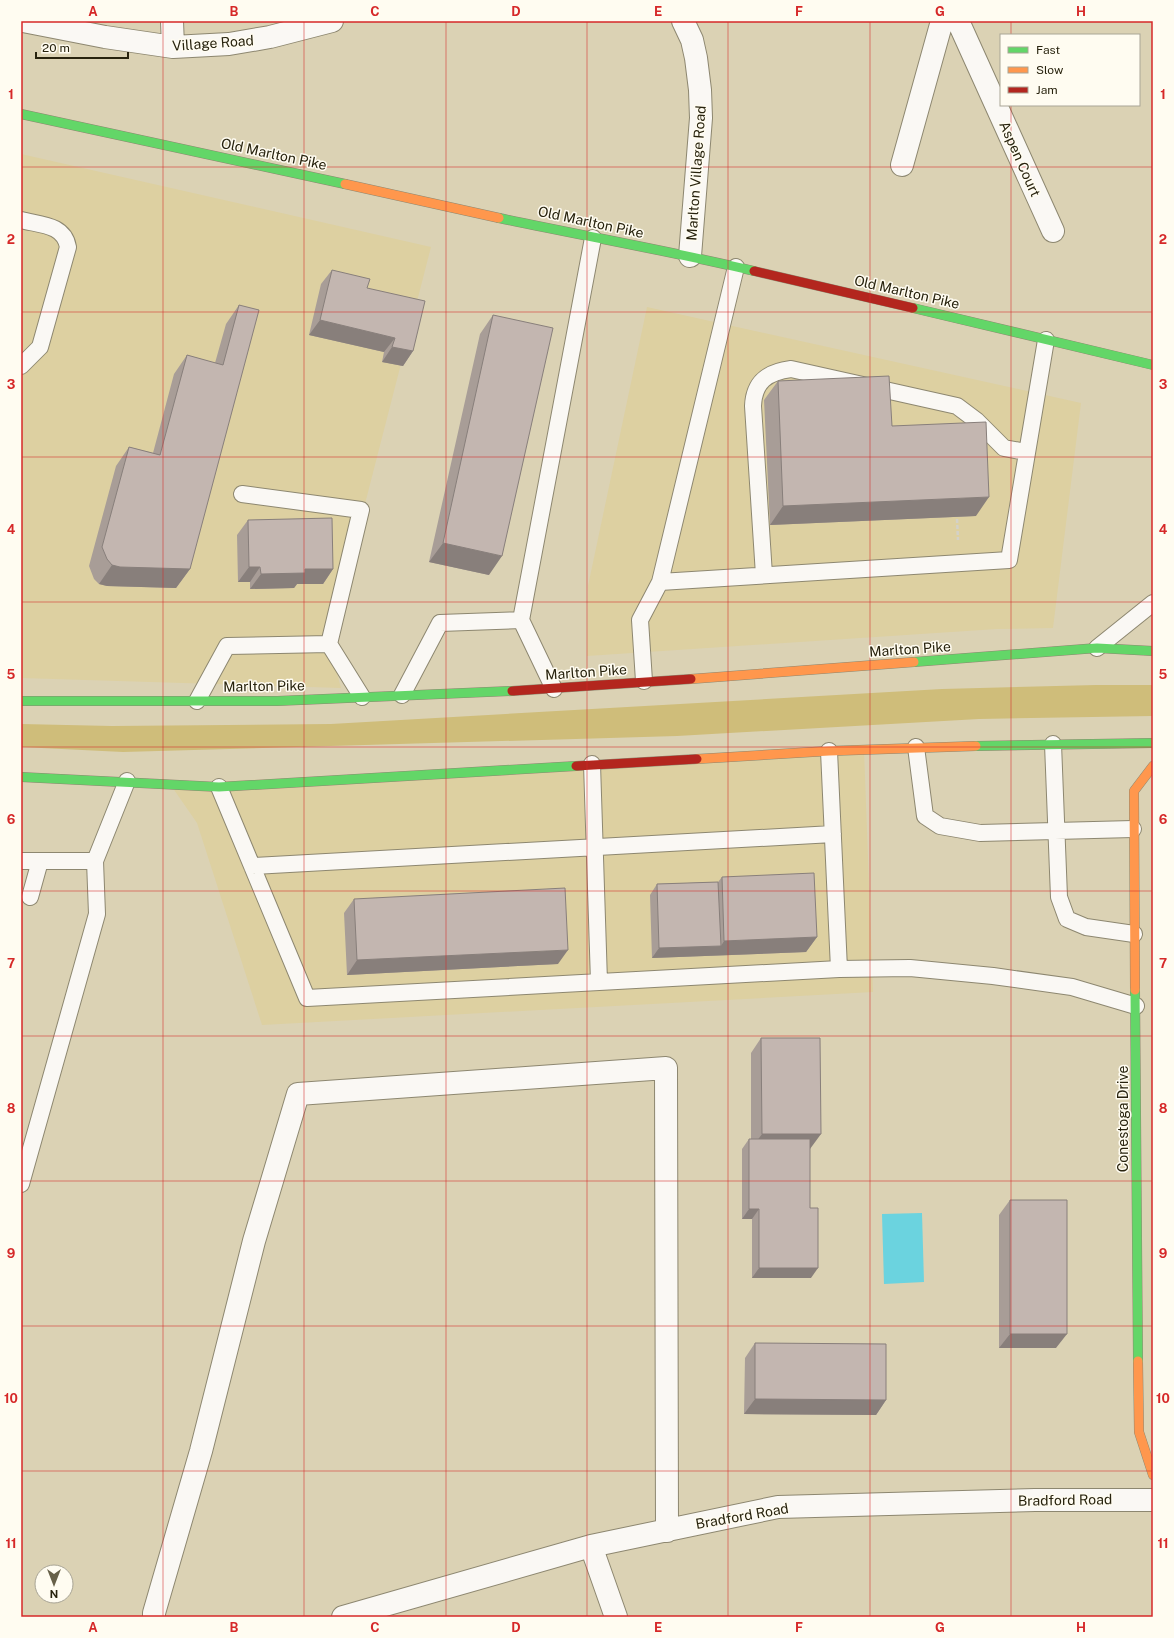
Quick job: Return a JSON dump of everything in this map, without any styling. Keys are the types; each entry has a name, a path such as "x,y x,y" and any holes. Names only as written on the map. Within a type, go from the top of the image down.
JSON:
{"main road":[{"name":"Old Marlton Pike","path":"21,114 593,238 690,256 1153,365"},
{"name":"Marlton Pike","path":"21,701 277,700 554,689 644,681 1097,648 1153,651"},
{"path":"21,777 127,781 219,787 829,751 916,747 1153,743"},
{"name":"Conestoga Drive","path":"1153,766 1134,791 1133,829 1136,1006 1139,1432 1153,1475"},
{"path":"1136,1029 1147,1029"}],"street":[{"name":"Village Road","path":"23,21 105,37 173,47 229,44 270,37 332,21"},
{"path":"172,21 173,47"},
{"name":"Marlton Village Road","path":"683,21 692,40 696,58 701,118 698,139 690,256"},
{"path":"902,165 942,21"},
{"name":"Aspen Court","path":"958,21 1053,231"},
{"path":"154,1617 201,1452 254,1241 298,1094 666,1068 667,1531"},
{"name":"Bradford Road","path":"343,1617 591,1546 778,1507 1035,1500 1153,1500"},
{"path":"591,1546 616,1617"}],"lane":[{"path":"21,220 54,228 64,235 68,247 40,347 21,366"},
{"path":"554,689 521,620 593,238"},
{"path":"644,681 640,620 660,582 736,267"},
{"path":"660,582 1009,560 1046,340"},
{"path":"764,576 753,397 756,388 763,379 772,373 780,370 791,369 950,404 963,410 1004,448 1026,452"},
{"path":"242,494 361,510 329,644 362,697"},
{"path":"1097,648 1153,603"},
{"path":"402,695 440,623 521,620"},
{"path":"197,700 227,646 329,644"},
{"path":"1053,744 1059,897 1067,918 1086,927 1134,934"},
{"path":"916,747 925,816 940,826 980,833 1133,829"},
{"path":"829,751 840,968"},
{"path":"592,764 599,982"},
{"path":"21,1184 98,914 95,861 127,781"},
{"path":"219,787 307,998 840,968 910,968 993,976 1072,987 1136,1006"},
{"path":"252,866 833,834"},
{"path":"21,861 95,861"},
{"path":"30,897 40,861"}],"shaded area":[{"path":"21,154 431,247 329,644 341,688 21,678"},
{"path":"647,307 1081,403 1053,628 997,629 587,656 588,586"},
{"path":"1153,685 1153,716 979,719 677,736 123,752 21,747 21,724 112,726 331,724 942,689"},
{"path":"864,750 873,992 262,1025 197,823 170,784"}],"water":[{"path":"922,1213 924,1282 884,1284 882,1214"}],"building":[{"path":"332,270 370,279 367,288 425,301 413,351 392,347 395,338 320,320"},
{"path":"239,305 259,310 190,569 120,567 112,565 107,559 102,547 129,447 160,455 187,355 223,365"},
{"path":"493,315 553,328 502,556 443,543"},
{"path":"889,376 892,426 986,422 989,497 783,506 778,381"},
{"path":"332,518 333,569 305,569 305,573 261,574 260,567 249,567 248,520"},
{"path":"814,873 817,937 724,941 722,877"},
{"path":"718,882 721,946 659,948 657,884"},
{"path":"565,888 568,950 357,960 354,899"},
{"path":"761,1038 820,1038 821,1134 762,1134"},
{"path":"749,1139 810,1139 810,1208 818,1208 818,1268 759,1268 759,1209 749,1209"},
{"path":"1010,1200 1067,1200 1067,1334 1010,1334"},
{"path":"755,1343 886,1344 886,1400 755,1399"}],"traffic: fast":[{"path":"21,114 345,184"},
{"path":"499,218 659,250 754,271"},
{"path":"913,308 1153,365"},
{"path":"914,662 1097,648 1153,651"},
{"path":"21,701 277,701 512,691"},
{"path":"976,746 1153,743"},
{"path":"21,777 219,787 576,766"},
{"path":"1135,990 1138,1361"}],"traffic: slow":[{"path":"345,184 499,218"},
{"path":"691,679 914,662"},
{"path":"697,759 829,751 976,746"},
{"path":"1135,990 1134,791 1153,766"},
{"path":"1138,1361 1139,1432 1153,1475"}],"traffic: jam":[{"path":"754,271 913,308"},
{"path":"512,691 691,679"},
{"path":"576,766 697,759"}]}
